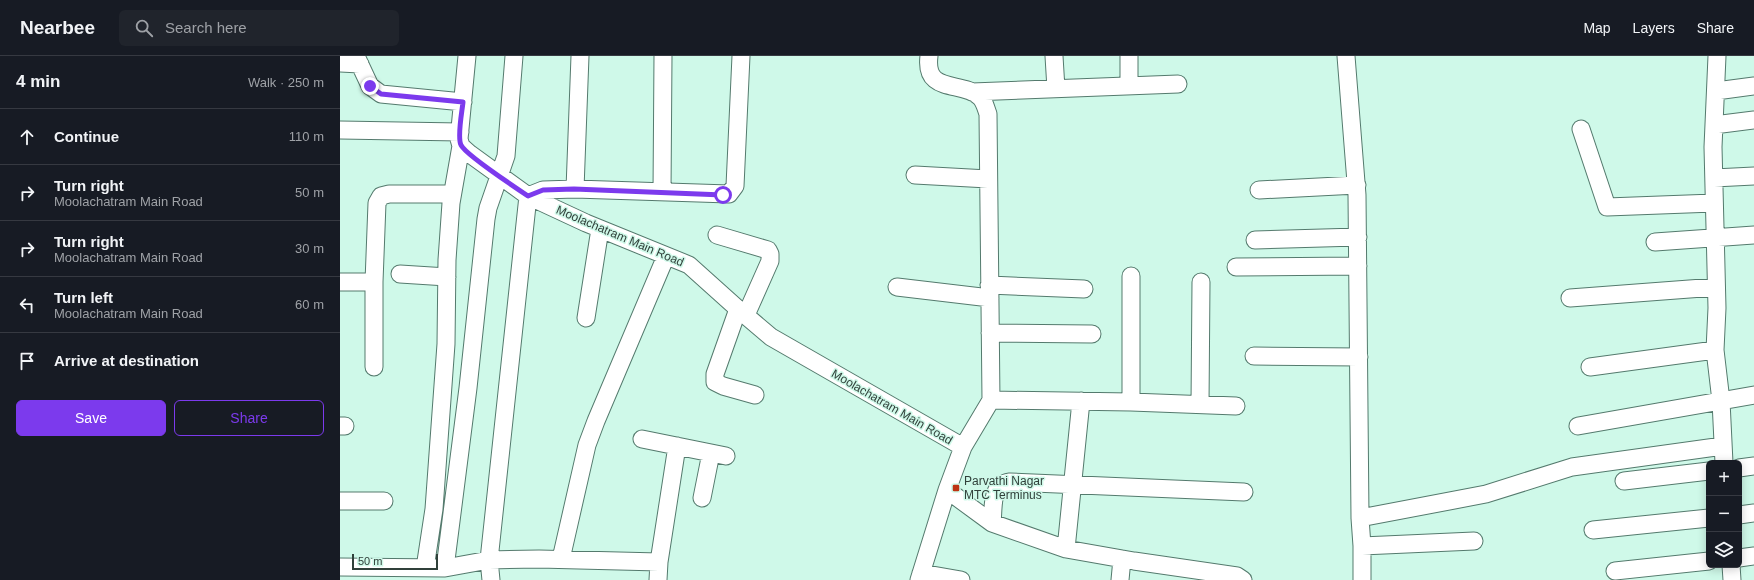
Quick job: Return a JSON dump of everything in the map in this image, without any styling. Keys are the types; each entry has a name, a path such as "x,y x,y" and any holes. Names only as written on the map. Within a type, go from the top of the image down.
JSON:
{"street":[{"path":"425,568 434,509 446,344 447,277 452,194 460,139 467,56"},
{"path":"445,568 468,388 486,219 506,156 514,56"},
{"path":"574,189 580,56"},
{"path":"662,192 664,56"},
{"path":"491,580 489,560 528,196 543,190 574,189 729,194 733,191 735,186 741,56"},
{"path":"929,56 931,76 937,82 972,92 1178,84"},
{"path":"1054,56 1056,89"},
{"path":"1129,56 1129,86"},
{"path":"1346,56 1357,185 1360,518 1362,580"},
{"path":"1717,56 1714,125 1716,287 1715,350 1721,401 1724,460"},
{"path":"340,63 358,60 370,86 381,94 463,102"},
{"path":"1716,91 1754,86"},
{"path":"961,580 920,577 947,490 963,447 990,400 988,114 980,98 972,92"},
{"path":"1714,125 1754,120"},
{"path":"1581,129 1607,207 1714,203"},
{"path":"340,130 460,139"},
{"name":"Moolachatram Main Road","path":"460,139 470,154 528,196 600,229 689,265 771,337 963,447"},
{"path":"915,175 988,179"},
{"path":"1714,178 1754,176"},
{"path":"1259,190 1357,185"},
{"path":"374,367 374,282 377,203 380,196 389,194 452,194"},
{"path":"586,318 600,229"},
{"path":"717,235 768,250 770,254 770,260 742,312 715,374 715,382 723,386 755,395"},
{"path":"1655,242 1754,235"},
{"path":"1255,240 1358,237"},
{"path":"561,559 581,471 592,433 666,256"},
{"path":"1236,268 1358,266"},
{"path":"400,274 447,277"},
{"path":"1131,276 1131,402"},
{"path":"340,282 374,282"},
{"path":"1200,405 1201,282"},
{"path":"897,287 990,292 1084,289"},
{"path":"1570,298 1716,287"},
{"path":"990,333 1092,334"},
{"path":"1590,368 1715,350"},
{"path":"1254,356 1359,357"},
{"path":"1578,426 1754,395"},
{"path":"990,400 1131,402 1236,406"},
{"path":"1066,549 1081,401"},
{"path":"642,439 718,455 702,498"},
{"path":"658,580 658,562 677,446"},
{"path":"1360,518 1472,498 1572,466 1723,446"},
{"path":"1742,468 1754,466"},
{"path":"1624,481 1706,471"},
{"path":"992,522 996,490 1002,483 1010,482 1244,492"},
{"path":"947,490 992,522 1066,549 1122,559 1193,575 1237,576 1243,580"},
{"path":"340,501 384,501"},
{"path":"1742,515 1754,513"},
{"path":"1593,530 1706,518"},
{"path":"1362,546 1474,541"},
{"path":"1742,558 1754,556"},
{"path":"340,567 365,573 425,568 445,568 489,560 561,559 658,562"},
{"path":"1120,580 1122,559"},
{"path":"1615,571 1706,561"},
{"path":"1731,568 1732,580"}],"place":[{"name":"Parvathi Nagar MTC Terminus","path":"956,488"}],"route":[{"path":"370,86 381,94 463,102 459,139 461,146 528,196 543,190 574,189 723,195"}]}
